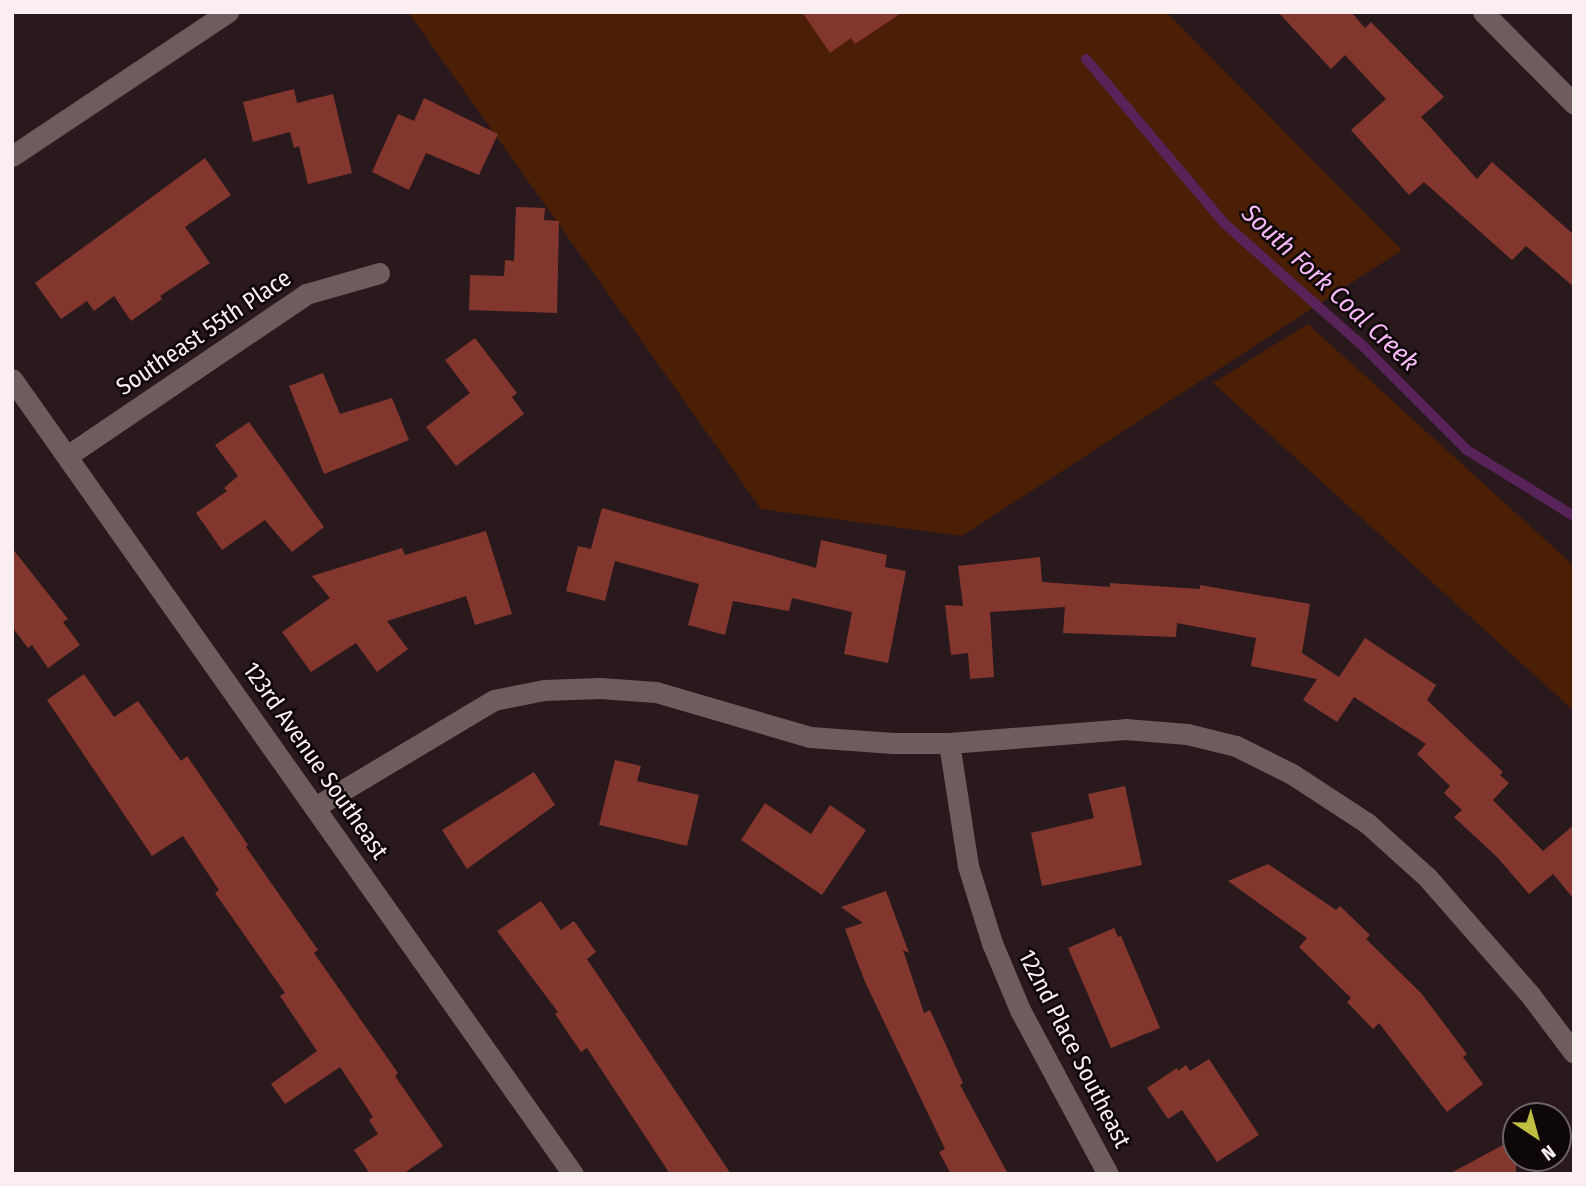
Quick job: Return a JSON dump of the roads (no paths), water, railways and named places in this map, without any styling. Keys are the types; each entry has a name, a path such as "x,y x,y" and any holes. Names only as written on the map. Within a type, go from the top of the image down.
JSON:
{"street":[{"path":"12,156 228,12"},
{"path":"1483,12 1574,104"},
{"name":"Southeast 55th Place","path":"67,456 306,293 379,272"},
{"name":"123rd Avenue Southeast","path":"12,379 573,1174"},
{"path":"315,807 494,700 544,690 656,691 810,737 893,743 949,743 1125,729 1187,734 1237,746 1292,774 1367,823 1427,877 1531,996 1574,1053"},
{"name":"122nd Place Southeast","path":"949,743 968,866 992,943 1020,1010 1108,1174"}],"waterway":[{"name":"South Fork Coal Creek","path":"1086,59 1225,224 1364,347 1467,450 1574,516"}]}
